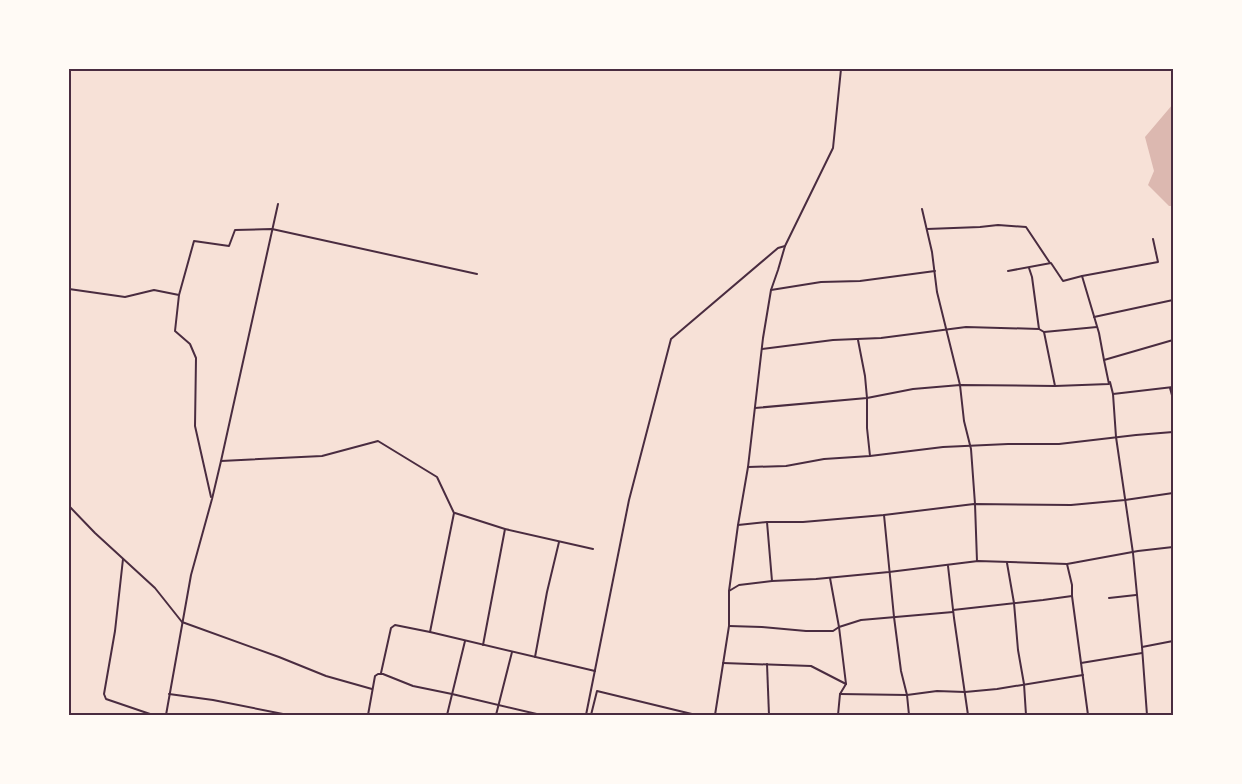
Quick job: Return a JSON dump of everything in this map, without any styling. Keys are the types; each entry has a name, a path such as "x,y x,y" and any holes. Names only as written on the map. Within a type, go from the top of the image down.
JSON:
{"street":[{"path":"715,715 729,626 729,591 748,467 771,290 785,246 833,148 841,69"},
{"path":"166,715 191,575 221,462 278,204"},
{"path":"922,209 935,271 937,292 960,385 964,421 971,450 977,562"},
{"path":"927,229 980,228 998,225 1026,227 1063,281 1158,262 1153,239"},
{"path":"212,499 195,426 196,358 190,344 175,330 179,295 194,241 229,246 235,230 272,228 477,274"},
{"path":"586,715 630,500 671,339 778,248 785,246"},
{"path":"1008,271 1051,263"},
{"path":"1029,268 1032,277 1039,329"},
{"path":"771,290 822,282 860,281 935,271"},
{"path":"755,408 867,398 913,389 960,385 1055,386 1109,384 1097,327 1082,276"},
{"path":"69,289 125,297 154,290 179,295"},
{"path":"1094,317 1173,300"},
{"path":"762,350 833,340 858,340 966,328 1039,329 1044,332 1097,327"},
{"path":"1044,332 1055,386"},
{"path":"858,340 865,376 870,456"},
{"path":"1104,360 1173,340"},
{"path":"1104,360 1113,394 1116,437 1132,553 1142,647 1146,715"},
{"path":"1113,394 1172,387 1173,399"},
{"path":"748,467 786,466 943,447 1059,444 1173,432"},
{"path":"221,462 322,456 378,441 437,477 454,513 430,632"},
{"path":"738,525 884,515 975,504 1071,505 1173,493"},
{"path":"69,506 155,588 182,622 326,676 372,689"},
{"path":"454,513 505,530 592,549"},
{"path":"884,515 894,617 901,671 907,695 908,715"},
{"path":"767,522 772,581"},
{"path":"482,645 505,530"},
{"path":"535,657 547,592 559,542"},
{"path":"729,591 739,585 772,581 830,578 977,562 1067,564 1173,547"},
{"path":"123,559 104,694 106,700 154,715"},
{"path":"1007,563 1014,603 1026,715"},
{"path":"1067,564 1072,585 1088,715"},
{"path":"948,566 968,715"},
{"path":"830,578 839,627 846,684 840,694 838,715"},
{"path":"1109,598 1136,595"},
{"path":"729,626 833,631 839,627 861,620 1072,596"},
{"path":"381,674 391,628 395,625 595,671"},
{"path":"447,715 465,641"},
{"path":"1142,647 1173,641"},
{"path":"496,715 512,652"},
{"path":"1081,663 1142,653"},
{"path":"724,663 811,666 846,684"},
{"path":"767,664 769,715"},
{"path":"368,715 375,676 381,674 413,686 541,715"},
{"path":"840,694 907,695 937,691 965,692 1083,675"},
{"path":"591,715 597,691 696,715"},
{"path":"169,694 213,700 288,715"}],"shaded area":[{"path":"1173,104 1173,206 1169,206 1148,185 1154,171 1145,137"}]}
